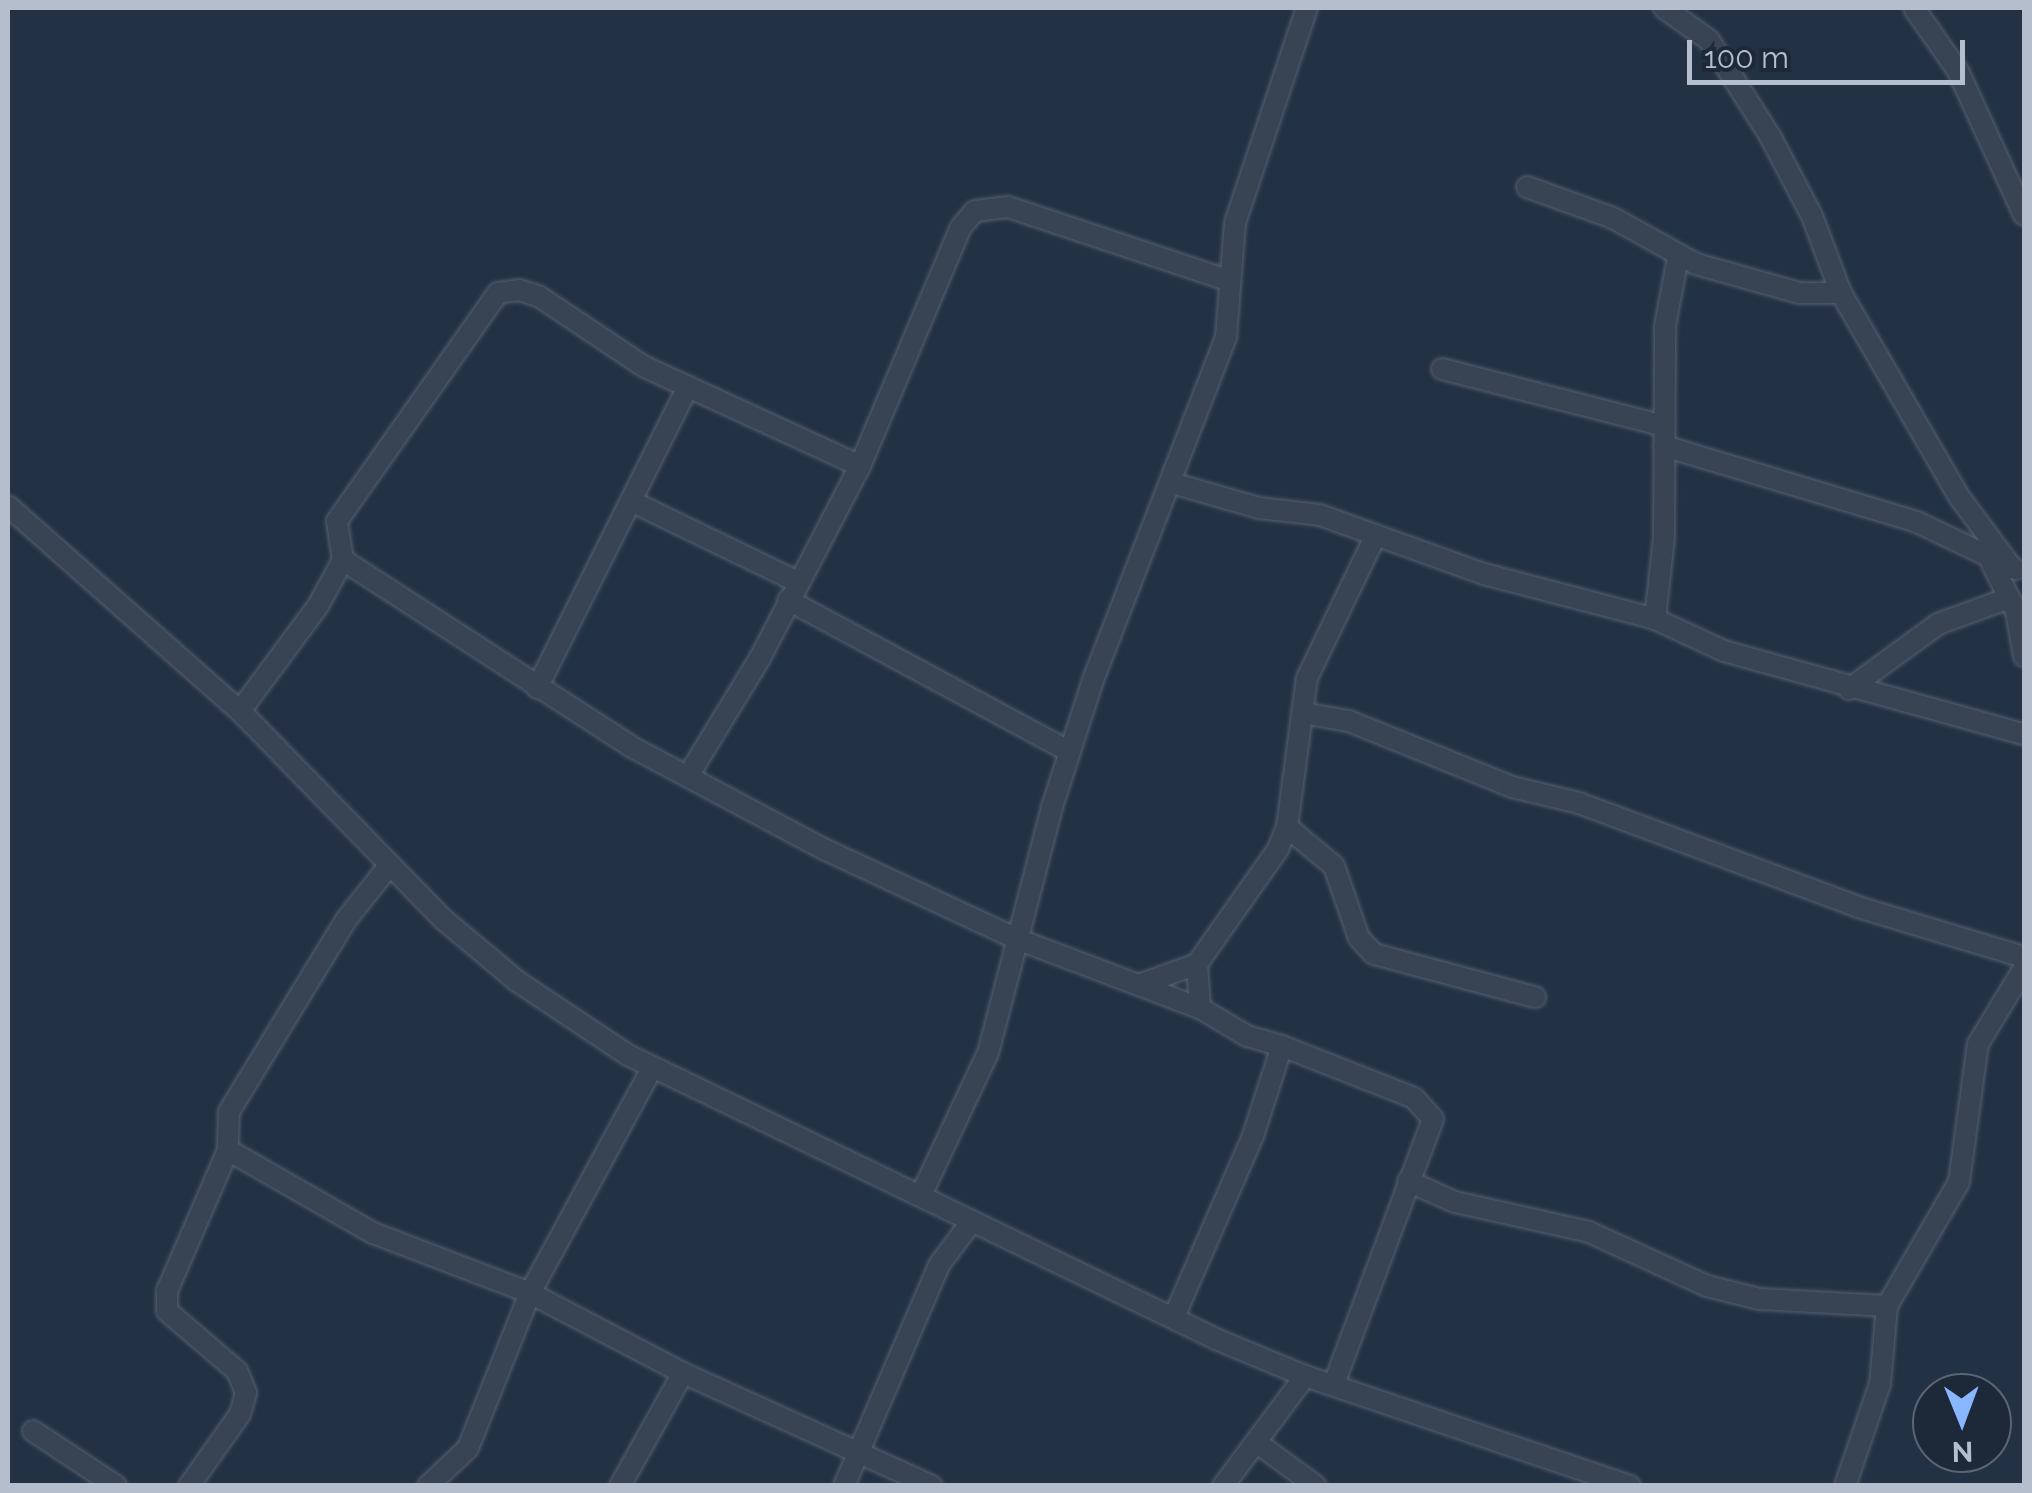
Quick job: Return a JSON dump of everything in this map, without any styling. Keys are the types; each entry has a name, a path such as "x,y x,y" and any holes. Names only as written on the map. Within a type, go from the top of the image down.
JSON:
{"street":[{"path":"922,1193 988,1053 1070,752 1226,337 1235,223 1307,8"},
{"path":"1664,8 1709,40 1734,79 1812,216 1841,292 1960,498 2009,568 2024,656"},
{"path":"1914,8 1958,71 2024,215"},
{"path":"1527,186 1614,218 1678,258 1799,293 1841,292"},
{"path":"688,776 860,466 961,227 975,211 1008,207 1228,280"},
{"path":"1655,619 1663,571 1664,326 1678,258"},
{"path":"240,711 318,606 344,560 337,521 498,293 519,290 540,297 590,336 688,388 860,466"},
{"path":"1442,369 1664,436 1917,522 2009,568"},
{"path":"537,688 688,388"},
{"path":"1172,483 1260,508 1320,515 1374,539 1655,619 1724,651 2024,734"},
{"path":"631,501 1070,752"},
{"path":"8,506 240,711 388,867 517,981 652,1068 772,1130 922,1193 972,1221 1304,1376 1630,1486"},
{"path":"1139,986 1197,964 1244,902 1287,827 1302,714 1320,642 1374,539"},
{"path":"344,560 537,688 688,776 1017,939 1200,1008 1247,1036 1414,1098 1433,1119 1408,1181 1381,1271 1334,1384"},
{"path":"1849,688 1938,624 2016,602"},
{"path":"1302,714 1350,720 1512,787 1579,803 1917,927 2024,957"},
{"path":"1287,827 1334,866 1360,938 1374,954 1535,997"},
{"path":"190,1486 240,1414 246,1393 237,1371 167,1311 167,1291 228,1150 229,1112 346,920 388,867"},
{"path":"1197,964 1200,1008"},
{"path":"1845,1486 1880,1384 1887,1306 1959,1182 1978,1044 2017,1002 2024,968"},
{"path":"1174,1317 1253,1136 1282,1046"},
{"path":"428,1486 468,1448 530,1293 652,1068"},
{"path":"228,1150 373,1233 530,1293 683,1373 932,1486"},
{"path":"1408,1181 1455,1202 1589,1232 1707,1286 1759,1298 1887,1306"},
{"path":"844,1486 854,1453 940,1265 972,1221"},
{"path":"620,1486 683,1373"},
{"path":"1223,1486 1304,1376"},
{"path":"33,1430 116,1486"},
{"path":"1256,1442 1316,1486"}]}
